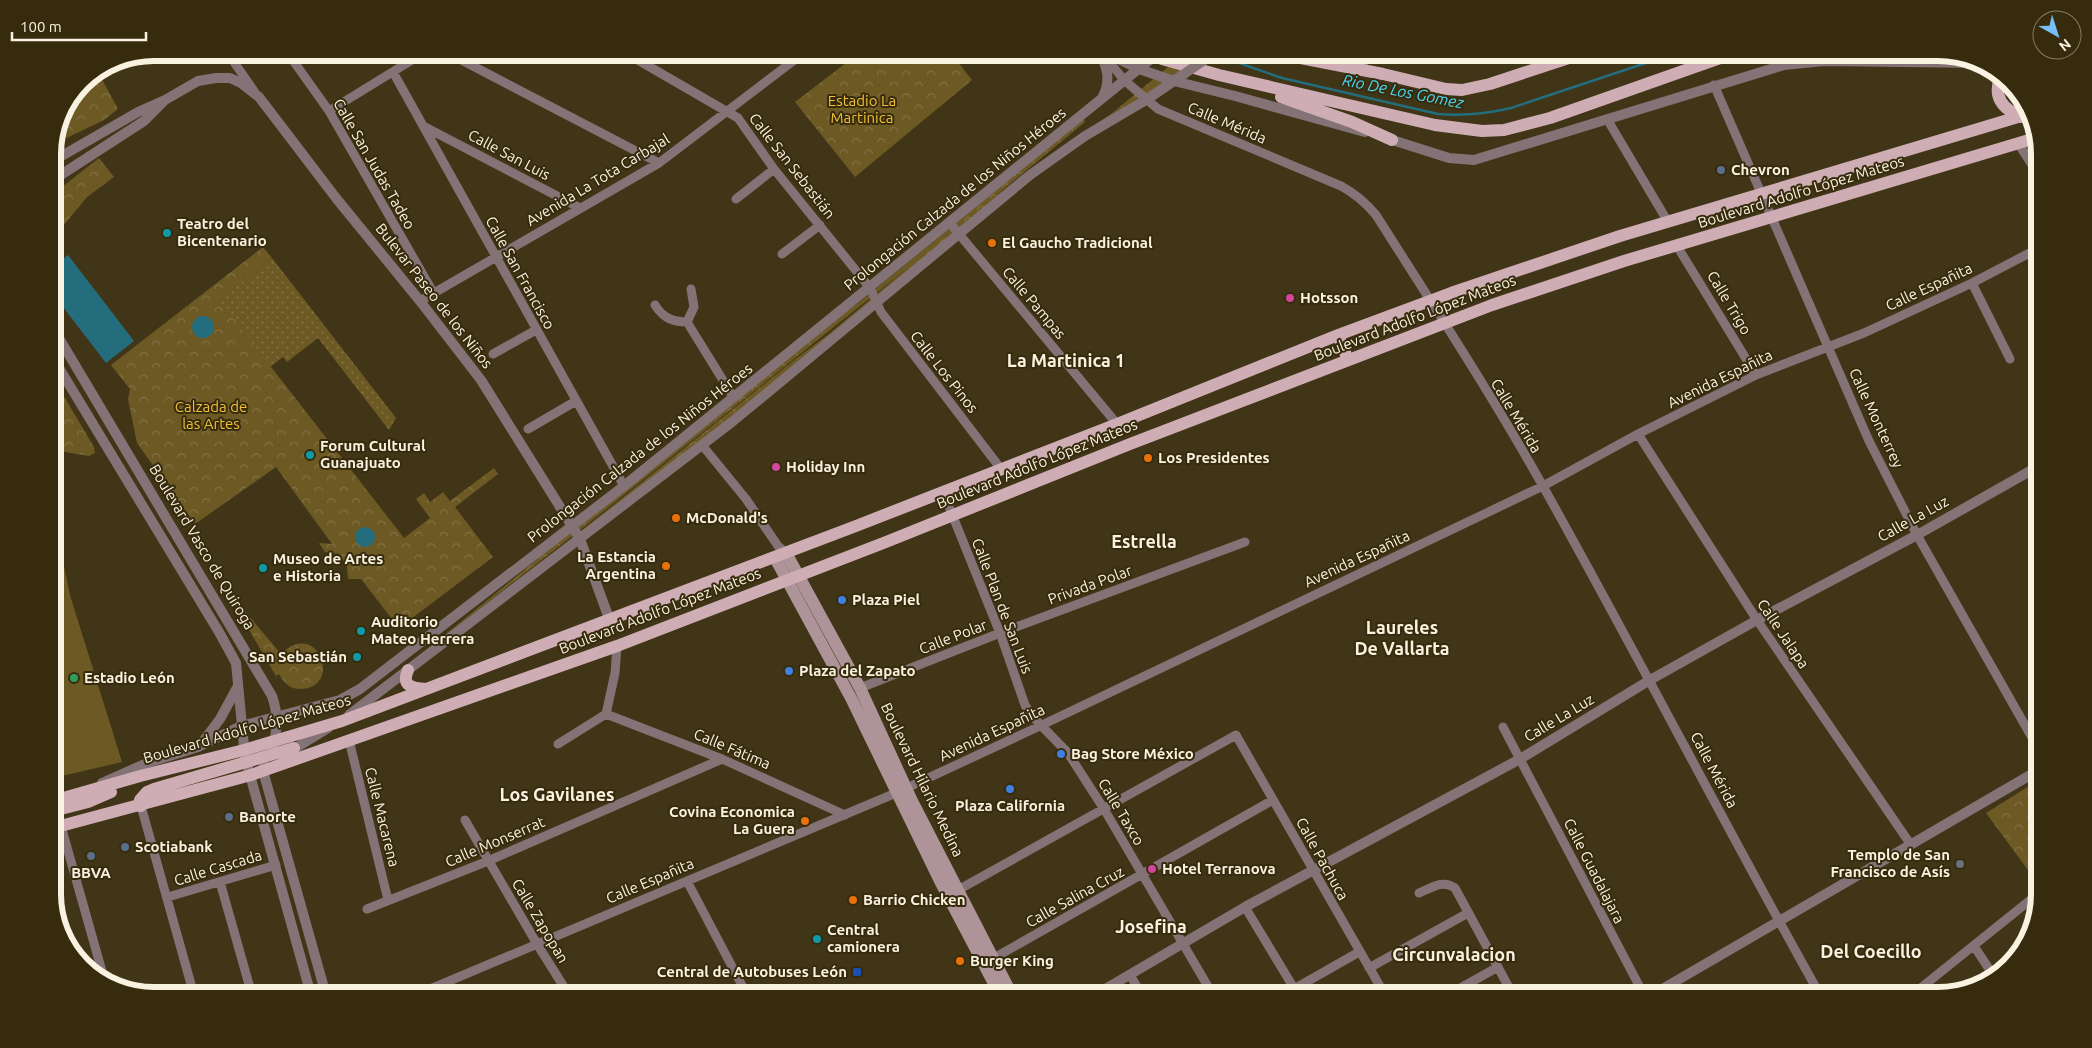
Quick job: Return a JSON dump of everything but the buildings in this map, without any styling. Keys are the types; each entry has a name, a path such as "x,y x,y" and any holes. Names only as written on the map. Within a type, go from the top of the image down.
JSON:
{"main road":[{"path":"1176,61 1352,122 1392,140"},
{"path":"1316,61 1446,89 1462,90 1490,84 1560,61"},
{"path":"1219,75 1435,126 1482,131 1504,130 1550,118 1712,61"},
{"path":"1999,84 1997,90 2000,100 2009,111 2022,115"},
{"name":"Boulevard Adolfo López Mateos","path":"61,799 140,776 274,742 342,721 610,621 780,552 943,492 1338,335 1536,263 2023,116"},
{"name":"Boulevard Adolfo López Mateos","path":"61,826 141,806 349,740 617,646 952,516 1130,444 1444,323 1584,275 2030,140"},
{"path":"1338,335 1348,360"},
{"name":"Boulevard Hilario Medina","path":"780,552 851,698 958,890 1008,987"},
{"name":"Boulevard Hilario Medina","path":"793,578 860,688 901,790 996,987"},
{"path":"408,670 405,679 406,683 415,688 428,689"},
{"path":"254,770 268,756 294,748"},
{"path":"61,809 88,802 115,791 140,776"}],"street":[{"path":"233,61 259,97"},
{"name":"Calle San Judas Tadeo","path":"293,61 329,111 433,292"},
{"path":"329,111 411,61"},
{"path":"463,61 659,163"},
{"name":"Calle San Sebastián","path":"641,61 738,118 774,169 870,288"},
{"name":"Avenida La Tota Carbajal","path":"420,301 659,163 793,61"},
{"path":"1104,61 1108,75 1108,88 1104,96"},
{"name":"Calle Mérida","path":"1109,61 1124,80 1146,100 1167,113 1354,193 1376,216 1430,300 1542,486 1650,680 1815,987"},
{"path":"1125,61 1174,82 1236,96 1449,158 1474,160 1784,65 1824,61 1954,63"},
{"name":"Prolongación Calzada de los Niños Héroes","path":"90,791 111,778 147,763 198,747 241,726 340,700 360,689 624,486 1104,96 1141,67 1152,61"},
{"name":"Prolongación Calzada de los Niños Héroes","path":"254,770 342,721 702,445 1030,175 1077,141 1146,100 1203,61"},
{"path":"1350,61 1383,74"},
{"name":"Calle San Francisco","path":"393,72 425,126 536,330 624,486"},
{"name":"Bulevar Paseo de los Niños","path":"61,156 198,80 230,78 259,97 336,198 420,301 481,380 580,539 610,621"},
{"name":"Calle Monterrey","path":"1714,85 1869,441 1917,535 2031,734"},
{"name":"Bulevar Paseo de los Niños","path":"61,175 144,120 165,100"},
{"path":"1607,119 1668,222"},
{"name":"Calle San Luis","path":"425,126 580,208"},
{"path":"2018,143 2031,163"},
{"path":"736,199 774,169"},
{"name":"Calle Pampas","path":"949,222 1117,424"},
{"path":"782,254 820,225"},
{"name":"Calle Trigo","path":"1678,246 1756,375"},
{"name":"Calle Españita","path":"1828,347 1864,333 1972,283 2031,252"},
{"path":"1972,283 2010,358"},
{"path":"688,322 694,307 691,288"},
{"name":"Calle Los Pinos","path":"870,288 875,302 1001,469"},
{"path":"655,305 669,319 688,322 734,398"},
{"path":"493,354 536,330"},
{"name":"Boulevard Vasco de Quiroga","path":"61,341 272,696 277,716 274,742 268,756"},
{"name":"Avenida Españita","path":"901,790 1042,725 1542,486 1638,434 1756,375 1828,347"},
{"name":"Boulevard Vasco de Quiroga","path":"61,371 236,663 244,750 254,770 298,899 323,987"},
{"path":"528,428 576,401"},
{"name":"Calle Jalapa","path":"1638,434 1757,620 1911,845"},
{"path":"702,445 746,499 780,552"},
{"name":"Calle La Luz","path":"1109,987 1246,907 1520,759 1650,680 1757,620 1917,535 2031,471"},
{"name":"Calle Plan de San Luis","path":"943,492 1000,633 1025,705 1032,716 1042,725"},
{"name":"Privada Polar","path":"1000,633 1245,542"},
{"name":"Calle Polar","path":"860,688 1000,633"},
{"path":"558,744 606,714 615,673 617,646"},
{"path":"198,747 210,735 239,685"},
{"name":"Calle Fátima","path":"606,714 722,759 845,815"},
{"name":"Calle Taxco","path":"1042,725 1068,753 1104,809 1208,987"},
{"name":"Calle Guadalajara","path":"1503,727 1639,987"},
{"name":"Calle Pachuca","path":"1104,809 1236,735 1380,987"},
{"name":"Calle Macarena","path":"349,740 388,900"},
{"name":"Calle Monserrat","path":"366,909 488,861 722,759"},
{"name":"Boulevard Vasco de Quiroga","path":"254,770 276,865 309,987"},
{"path":"1667,987 2031,775"},
{"name":"Calle Españita","path":"437,987 901,790"},
{"name":"Calle Salina Cruz","path":"994,958 1273,800"},
{"path":"141,806 192,987"},
{"path":"958,890 1104,809"},
{"name":"Calle Zapopan","path":"465,820 563,987"},
{"path":"61,840 101,971"},
{"name":"Calle Cascada","path":"168,897 276,865"},
{"path":"687,881 742,987"},
{"path":"220,882 249,987"},
{"path":"1420,893 1442,883 1450,884 1458,892 1508,987"},
{"path":"286,903 298,899"},
{"path":"1923,987 2030,901"},
{"path":"1246,907 1293,987"},
{"path":"1369,968 1468,913"},
{"path":"1974,946 1990,971"},
{"path":"1304,987 1359,952"},
{"path":"1464,987 1498,967"},
{"path":"1130,974 1137,987"}],"green space":[{"name":"Estadio La Martinica","path":"849,61 957,61 972,80 855,177 795,102"},
{"path":"1175,61 1201,61 1044,170 782,380 556,551 830,333 909,267 575,534 425,651 734,398 862,300 1083,119 1085,122 993,198 1045,159 1111,114"},
{"path":"101,78 118,109 104,120 62,140 68,118 80,97"},
{"path":"99,158 114,177 87,197 61,228 61,188"},
{"name":"Calzada de las Artes","path":"263,247 272,258 219,300 404,538 430,518 416,499 424,493 430,502 443,492 450,501 494,468 498,474 455,507 493,557 399,628 361,579 348,579 347,567 340,554 325,552 319,543 332,544 276,467 195,524 137,443 128,399 130,389 111,365"},
{"path":"272,258 396,418 389,430 318,338 287,362 283,357 270,367 218,300"},
{"path":"61,391 94,447 95,453 89,456 61,451"},
{"name":"Estadio León","path":"61,552 70,595 122,762 61,776"},
{"path":"223,585 281,654 294,645 306,644 315,649 321,658 323,668 321,678 313,686 300,689 293,688 285,683 279,674 276,676"},
{"path":"2031,785 2031,874 1986,813"}],"water":[{"path":"68,255 134,341 106,363 61,304 61,261"},
{"path":"203,316 211,319 214,327 211,335 203,338 195,335 192,327 195,319"},
{"path":"361,527 369,527 375,533 375,541 369,547 361,547 355,541 355,533"}],"waterway":[{"name":"Rio De Los Gomez","path":"1233,61 1282,78 1438,114 1456,115 1484,113 1511,108 1652,61"}],"place":[{"name":"Chevron","path":"1721,170"},
{"name":"Teatro del Bicentenario","path":"167,233"},
{"name":"El Gaucho Tradicional","path":"992,243"},
{"name":"Hotsson","path":"1290,298"},
{"name":"Forum Cultural Guanajuato","path":"310,455"},
{"name":"Los Presidentes","path":"1148,458"},
{"name":"Holiday Inn","path":"776,467"},
{"name":"McDonald's","path":"676,518"},
{"name":"La Estancia Argentina","path":"666,566"},
{"name":"Museo de Artes e Historia","path":"263,568"},
{"name":"Plaza Piel","path":"842,600"},
{"name":"Auditorio Mateo Herrera","path":"361,631"},
{"name":"San Sebastián","path":"357,657"},
{"name":"Plaza del Zapato","path":"789,671"},
{"name":"Estadio León","path":"74,678"},
{"name":"Bag Store México","path":"1061,754"},
{"name":"Plaza California","path":"1010,789"},
{"name":"Banorte","path":"229,817"},
{"name":"Covina Economica La Guera","path":"805,821"},
{"name":"Scotiabank","path":"125,847"},
{"name":"BBVA","path":"91,856"},
{"name":"Templo de San Francisco de Asís","path":"1960,864"},
{"name":"Hotel Terranova","path":"1152,869"},
{"name":"Barrio Chicken","path":"853,900"},
{"name":"Central camionera","path":"817,939"},
{"name":"Burger King","path":"960,961"},
{"name":"Central de Autobuses León","path":"857,972"}],"district":[{"name":"La Martinica 1","path":"1066,361"},
{"name":"Estrella","path":"1144,542"},
{"name":"Laureles De Vallarta","path":"1402,638"},
{"name":"Los Gavilanes","path":"557,795"},
{"name":"Josefina","path":"1151,927"},
{"name":"Del Coecillo","path":"1871,952"},
{"name":"Circunvalacion","path":"1454,955"}]}
